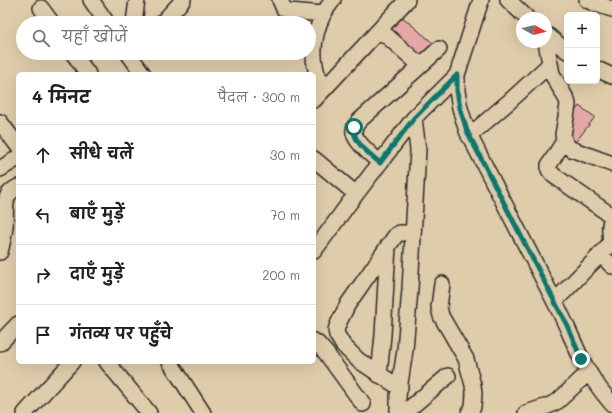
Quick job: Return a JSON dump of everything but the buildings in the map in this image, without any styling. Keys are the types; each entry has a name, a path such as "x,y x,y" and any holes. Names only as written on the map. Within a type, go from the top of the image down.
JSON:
{"street":[{"path":"91,0 102,16"},
{"path":"135,16 137,0"},
{"path":"168,16 183,0"},
{"path":"280,0 284,9 289,11 323,14"},
{"path":"316,31 323,14 333,0"},
{"path":"318,95 407,0"},
{"path":"481,0 457,75 457,91 460,108 467,131 555,301 569,329 581,359 594,382 610,398"},
{"path":"587,0 612,9"},
{"path":"512,1 522,12"},
{"path":"41,8 47,16"},
{"path":"380,30 420,65"},
{"path":"552,39 564,49"},
{"path":"547,48 552,74 568,105 564,127 564,141 549,165 548,170 612,217 609,227 611,238 610,242 555,301"},
{"path":"380,163 360,144 354,133 354,127 439,49"},
{"path":"78,60 87,72"},
{"path":"134,60 142,72"},
{"path":"315,60 318,95"},
{"path":"469,136 550,64"},
{"path":"600,70 612,76"},
{"path":"316,248 414,118 457,75"},
{"path":"398,413 398,396 406,342 418,150 414,118"},
{"path":"0,122 16,143"},
{"path":"564,141 571,149 612,164"},
{"path":"0,169 16,159"},
{"path":"316,161 356,194"},
{"path":"0,252 5,228 6,201 8,195 16,188"},
{"path":"400,388 358,360 343,345 337,335 336,330 338,322 348,304 396,235 400,233 413,233"},
{"path":"379,375 383,335 388,246"},
{"path":"600,254 612,266"},
{"path":"442,284 439,307 441,316 466,359 473,385 473,407 468,413"},
{"path":"0,343 16,326"},
{"path":"316,343 326,353 363,404"},
{"path":"25,413 70,364"},
{"path":"109,364 149,413"},
{"path":"171,364 203,413"},
{"path":"526,413 558,401 589,372"},
{"path":"404,413 448,376"}],"route":[{"path":"354,127 354,133 360,144 380,163 414,118 457,75 457,91 460,108 467,131 569,329 581,359"}]}
